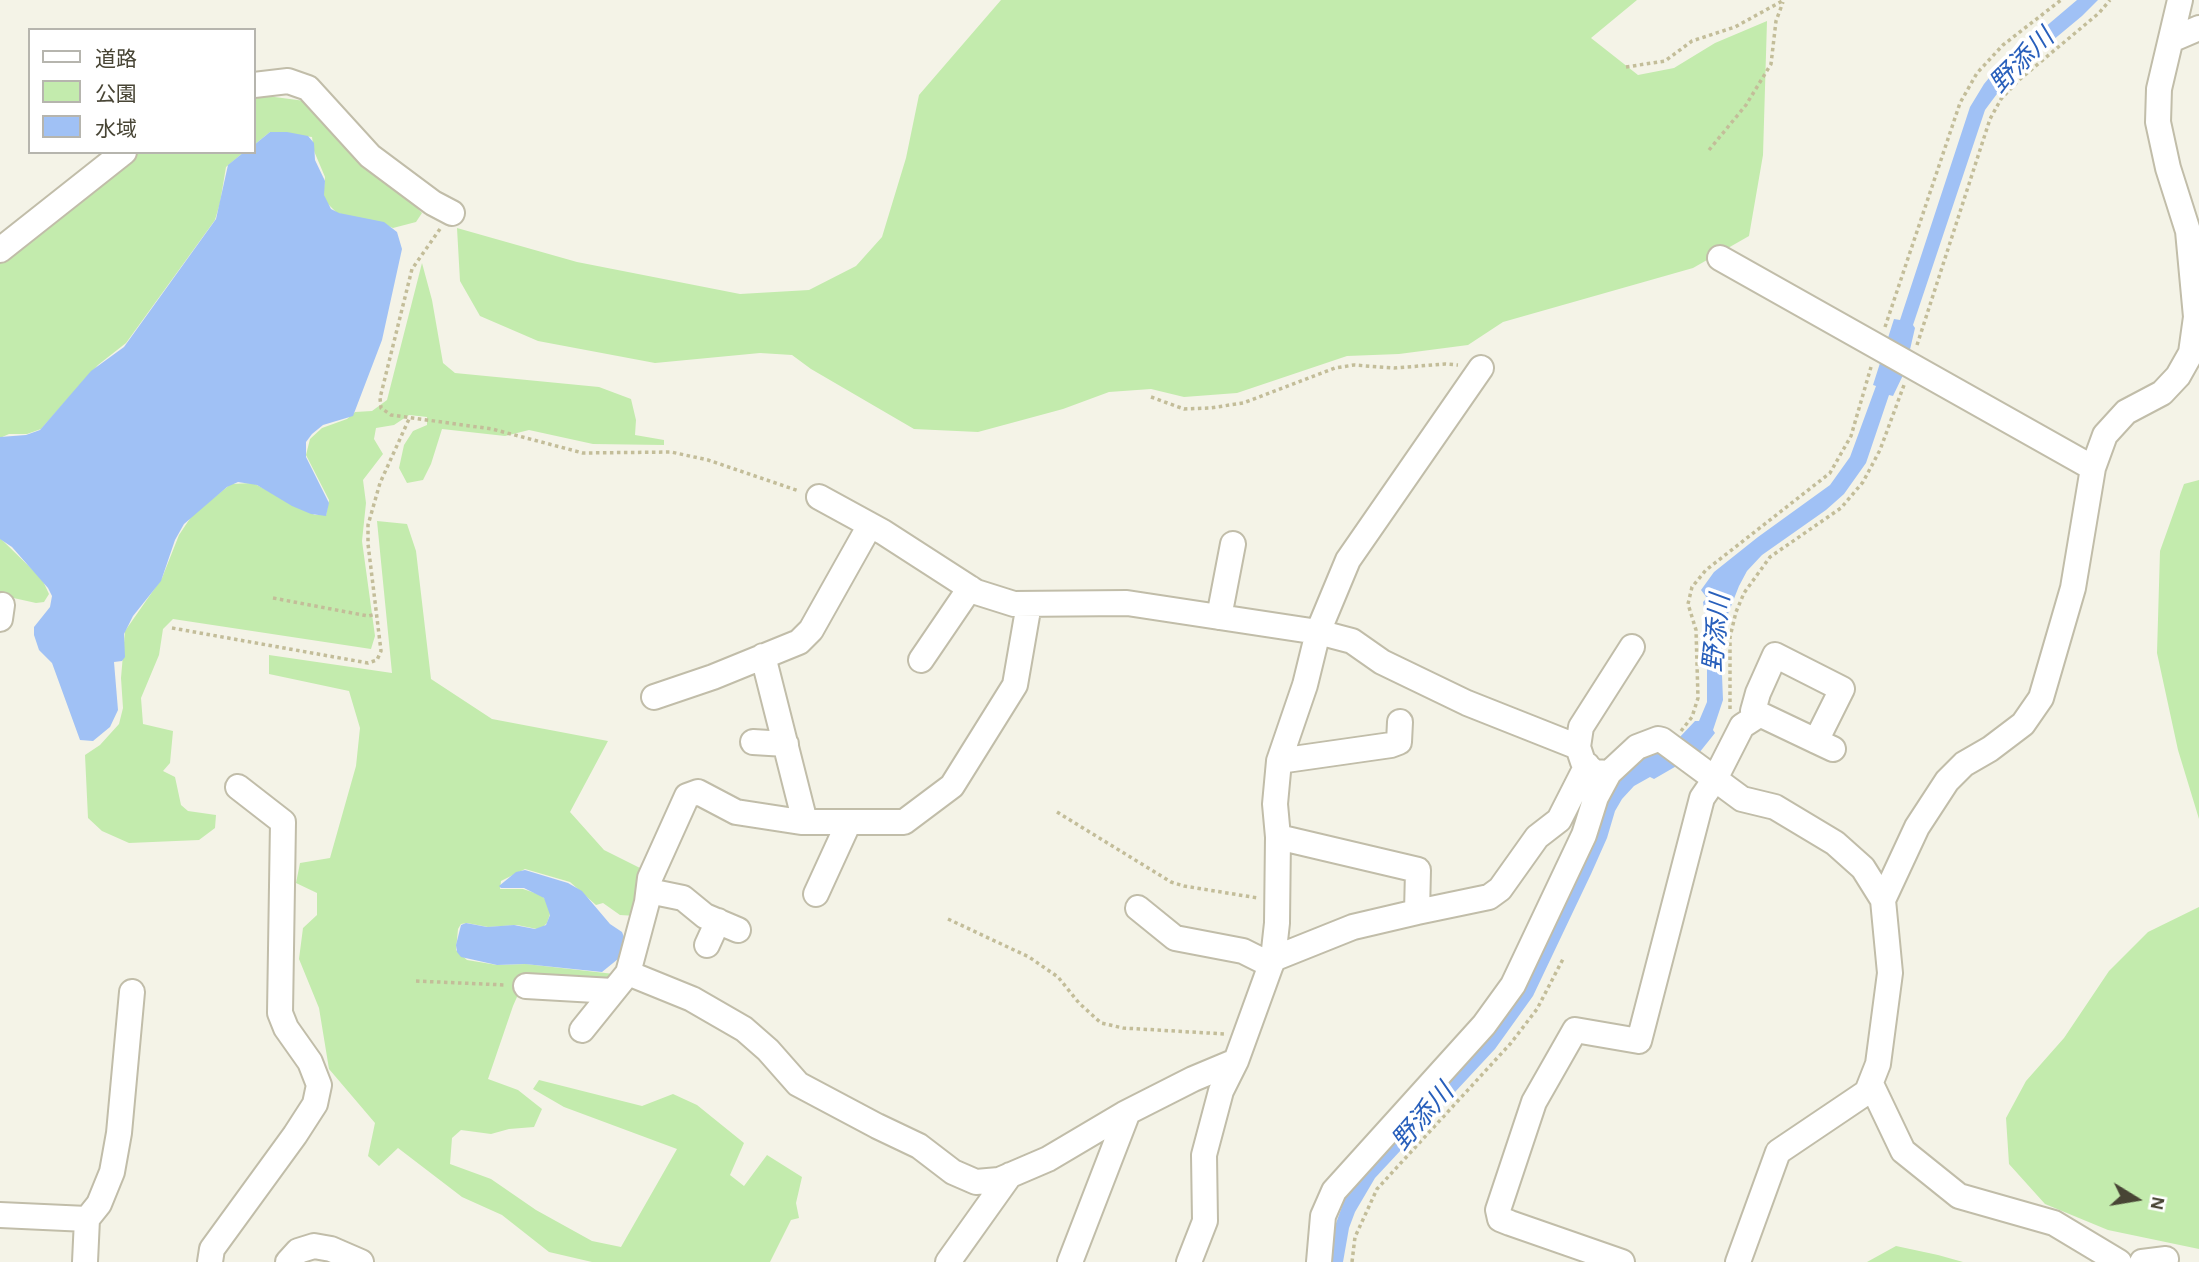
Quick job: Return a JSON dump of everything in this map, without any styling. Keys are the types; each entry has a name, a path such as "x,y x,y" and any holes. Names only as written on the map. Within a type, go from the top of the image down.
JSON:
{"street":[{"path":"1883,900 1917,827 1947,781 1964,764 1990,750 2023,724 2041,698 2073,588 2093,468 2105,435 2126,412 2162,393 2178,376 2191,353 2196,317 2188,231 2168,168 2158,122 2159,89 2180,0"},
{"path":"2171,40 2199,28"},
{"path":"256,85 289,81 308,88 370,156 432,203 452,213"},
{"path":"0,250 121,154"},
{"path":"1720,258 2093,468"},
{"path":"1189,1262 1205,1222 1204,1154 1221,1091 1236,1061 1272,962 1277,901 1278,837 1275,804 1279,761 1305,685 1318,632 1348,560 1481,368"},
{"path":"819,497 870,525 976,592 1014,604 1127,603 1318,632 1352,641 1382,662 1591,762"},
{"path":"654,697 799,642 811,630 870,525"},
{"path":"1219,617 1233,544"},
{"path":"922,660 970,588"},
{"path":"582,1030 621,982 649,891 650,878 687,796 698,792 736,812 805,822 904,822 952,786 1015,685 1029,604"},
{"path":"1318,1262 1323,1216 1334,1191 1484,1024 1513,985 1584,835 1596,797 1591,762 1581,727 1632,648"},
{"path":"1775,655 1842,689 1824,745 1759,715 1753,711 1775,655"},
{"path":"763,656 805,822"},
{"path":"1622,1262 1500,1219 1498,1210 1534,1102 1575,1030 1639,1041 1702,798 1742,726 1759,715"},
{"path":"1279,761 1391,745 1405,736"},
{"path":"1138,908 1175,938 1243,951 1272,962 1353,927 1489,897 1500,889 1537,838 1559,820 1591,762 1658,739 1742,799 1775,807 1835,843 1863,869 1883,900 1890,974 1878,1064 1867,1092 1778,1152 1738,1262"},
{"path":"753,742 786,744"},
{"path":"210,1262 212,1249 315,1104 319,1085 310,1062 286,1028 280,1013 282,822 238,787"},
{"path":"816,894 849,822"},
{"path":"1278,837 1418,870 1417,912"},
{"path":"649,891 683,898 705,916 728,925 707,945"},
{"path":"526,986 621,982 692,999 744,1029 768,1050 798,1084 919,1146 953,1172 976,1182 1005,1178 1048,1159 1128,1112 1236,1061"},
{"path":"85,1262 87,1219 99,1204 112,1172 117,1146 132,992"},
{"path":"1871,1084 1903,1151 1959,1196 2054,1223 2119,1262"},
{"path":"1070,1262 1128,1112"},
{"path":"948,1262 1005,1178"},
{"path":"0,1215 87,1219"},
{"path":"288,1262 299,1251 314,1246 331,1249 361,1262"}],"path":[{"path":"1626,67 1665,61 1692,41 1735,27 1784,0 1776,22 1771,64 1746,105 1709,150"},
{"path":"1663,741 1679,733 1692,717 1698,698 1696,630 1688,604 1692,587 1706,570 1767,520 1811,490 1829,473 1851,436 1960,103 1977,73 2003,45 2061,0"},
{"path":"452,213 412,269 380,398 381,408 391,415 492,429 583,453 671,452 708,460 819,497"},
{"path":"1152,397 1184,409 1210,408 1243,403 1335,368 1353,365 1394,368 1445,364 1481,368"},
{"path":"172,628 368,663 377,660 381,651 368,526 380,483 409,419"},
{"path":"273,598 368,615 376,614"},
{"path":"1057,812 1171,882 1277,901"},
{"path":"948,919 1039,964 1058,978 1101,1023 1123,1028 1245,1037"},
{"path":"1352,1262 1355,1237 1377,1189 1511,1043 1537,1009 1563,959"},
{"path":"416,981 526,986"}],"green space":[{"path":"1001,0 1637,0 1591,38 1638,75 1674,68 1715,43 1767,21 1763,155 1749,236 1693,268 1503,322 1468,345 1399,354 1347,356 1237,393 1184,397 1151,389 1109,392 1063,409 978,432 914,429 811,369 792,355 760,353 655,363 538,341 480,316 460,281 457,228 577,262 740,294 809,290 856,266 882,237 906,158 919,95"},
{"path":"267,96 305,101 422,213 416,222 393,228 337,213 323,199 325,177 314,151 312,137 270,132 256,143 256,99"},
{"path":"137,154 242,154 226,167 215,220 126,343 98,365 41,429 0,438 0,262"},
{"path":"422,263 432,300 443,363 455,373 599,387 631,399 636,420 635,435 664,440 664,445 593,444 529,430 505,436 442,429 423,480 407,483 399,468 404,445 413,431 427,425 427,417 409,415 394,425 376,428 374,439 383,454 363,480 366,503 362,541 375,636 371,649 173,619 163,629 159,655 141,698 143,724 173,731 170,763 163,771 175,777 181,805 188,811 216,815 215,828 199,840 129,843 102,831 88,818 85,755 100,745 119,724 123,708 121,678 125,631 162,578 179,535 193,514 231,484 253,483 315,515 326,515 329,500 306,455 310,439 322,428 347,419 355,412 372,411 387,400"},
{"path":"2199,480 2199,819 2178,750 2157,653 2160,551 2184,484"},
{"path":"377,521 407,524 416,551 431,679 492,719 608,741 570,812 604,850 642,869 636,916 620,915 603,903 596,905 570,882 525,869 501,881 500,889 523,889 541,895 548,902 551,911 543,927 537,929 517,925 488,927 461,924 456,950 467,960 497,965 526,964 614,974 609,987 524,981 488,1079 518,1090 542,1109 534,1127 491,1134 461,1130 452,1138 450,1164 491,1179 536,1210 592,1241 621,1247 677,1149 564,1107 533,1089 539,1080 642,1106 673,1094 697,1105 744,1143 730,1175 744,1186 767,1155 802,1177 796,1203 799,1218 791,1220 770,1262 592,1262 549,1252 502,1215 462,1197 398,1148 379,1166 368,1156 375,1123 329,1069 319,1008 299,959 303,928 317,915 317,893 296,883 300,863 330,858 356,766 360,728 349,691 269,674 269,655 392,673"},
{"path":"0,538 42,579 49,594 44,602 36,603 0,595"},
{"path":"2199,907 2199,1249 2108,1230 2045,1204 2009,1164 2006,1118 2026,1081 2064,1038 2109,971 2148,932"},
{"path":"1896,1246 1938,1255 1963,1262 1867,1262"}],"water":[{"name":"野添川","path":"2077,0 2098,0 2011,75 1985,110 1913,325 1915,328 1905,371 1893,396 1889,395 1866,463 1844,494 1762,555 1747,571 1739,586 1724,624 1721,650 1723,700 1713,730 1715,733 1699,753 1654,779 1650,777 1634,786 1622,799 1591,874 1533,996 1495,1049 1375,1178 1355,1212 1349,1228 1343,1262 1328,1262 1331,1237 1348,1190 1479,1043 1610,790 1634,768 1632,763 1678,739 1695,721 1699,721 1707,702 1707,628 1703,602 1707,598 1701,590 1714,572 1830,485 1850,457 1876,386 1873,385 1894,319 1900,320 1970,107 1998,67"},
{"path":"270,132 308,136 314,143 315,160 325,181 324,195 331,209 384,222 397,232 402,249 382,340 353,416 323,425 306,442 306,457 329,503 326,516 311,514 292,506 257,485 238,482 227,487 184,524 175,540 161,581 133,616 124,634 125,657 122,661 114,662 118,710 110,727 93,741 80,740 52,663 39,650 34,635 34,627 50,607 52,596 12,547 0,539 0,437 26,435 40,430 91,371 124,347 216,219 228,165 242,154 256,154 256,143"},
{"path":"525,870 568,883 582,891 610,924 622,932 634,962 618,959 602,972 525,964 497,965 461,957 456,945 461,925 466,923 487,927 514,925 535,929 546,925 550,915 544,898 524,888 499,886 516,872"}]}
